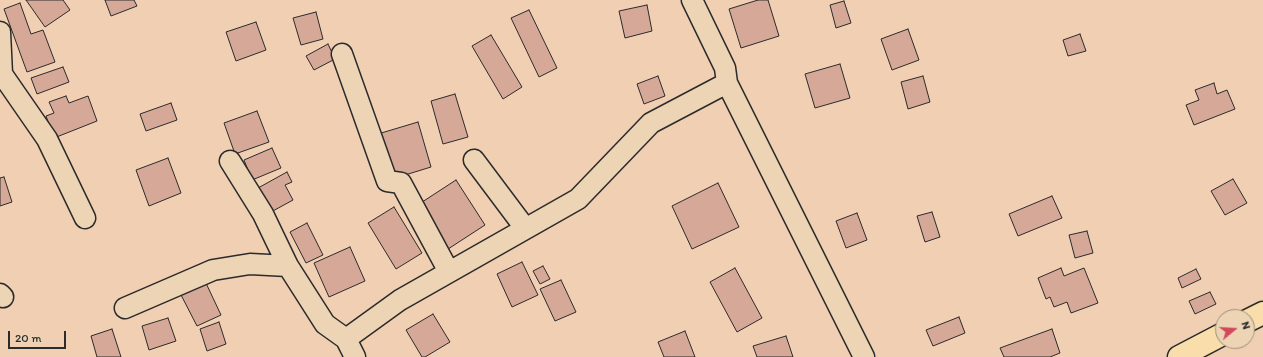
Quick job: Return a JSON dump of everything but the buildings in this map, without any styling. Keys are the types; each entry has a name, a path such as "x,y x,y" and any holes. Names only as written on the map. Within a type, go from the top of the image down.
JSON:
{"highway":[{"path":"1179,357 1215,338"}],"street":[{"path":"692,0 725,68 726,83 864,357"},
{"path":"0,32 1,74 47,139 85,218"},
{"path":"342,54 387,181 401,183 449,272"},
{"path":"346,339 400,300 578,199 651,123 726,83"},
{"path":"474,160 525,228"},
{"path":"230,161 263,214 288,266 325,324 346,339 355,357"},
{"path":"125,308 213,270 250,264 288,266"}]}
